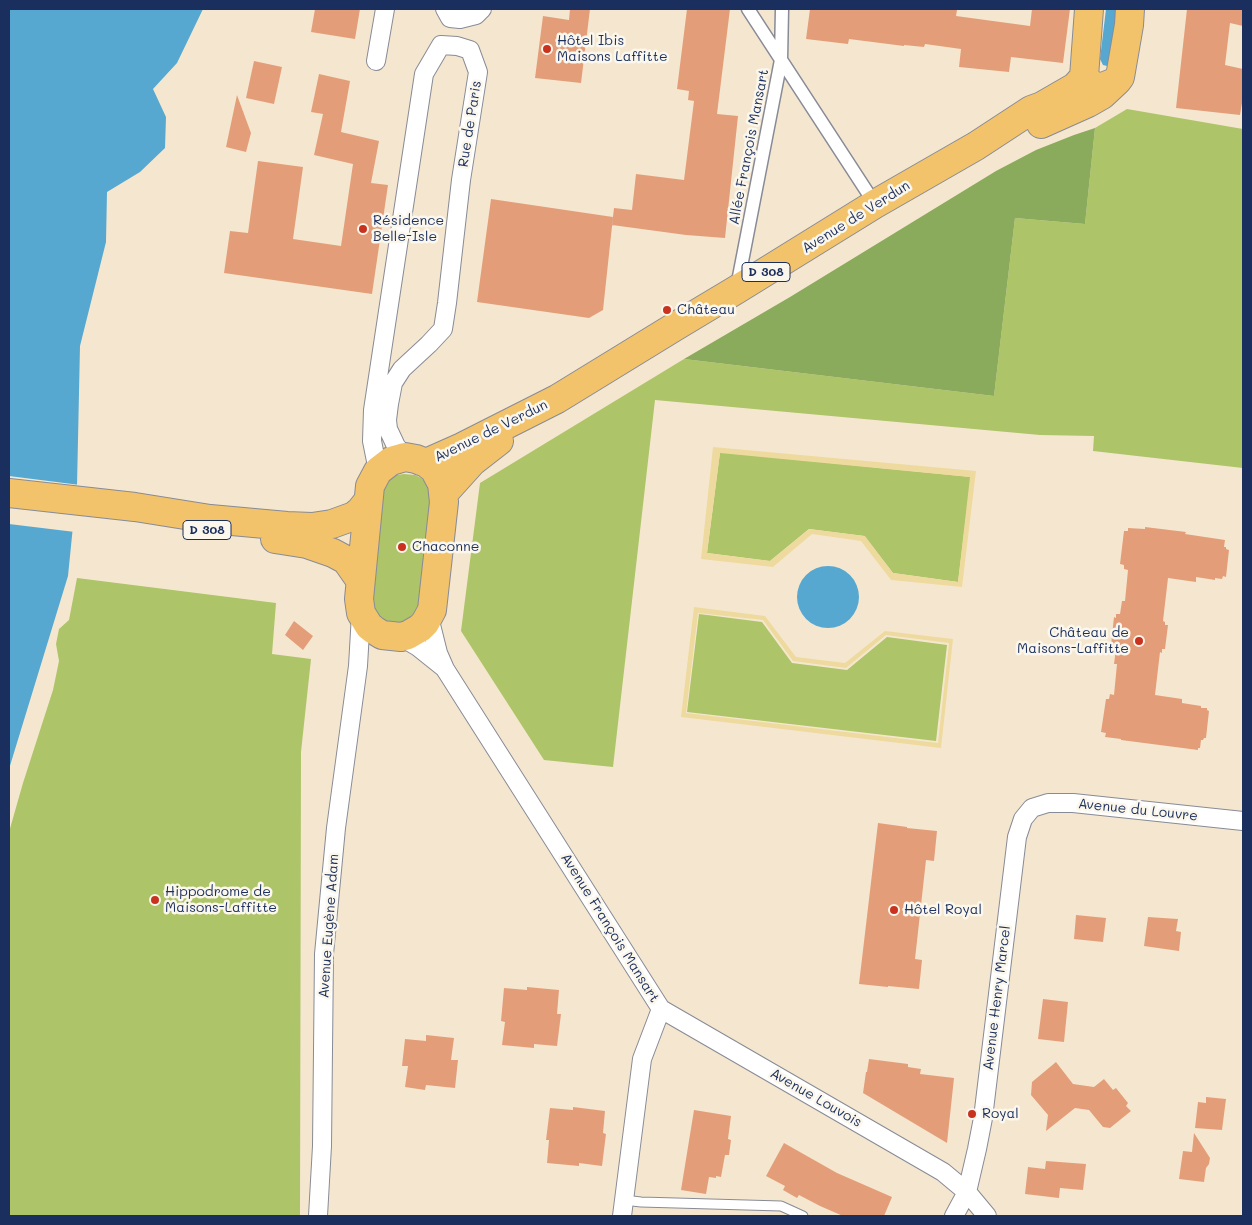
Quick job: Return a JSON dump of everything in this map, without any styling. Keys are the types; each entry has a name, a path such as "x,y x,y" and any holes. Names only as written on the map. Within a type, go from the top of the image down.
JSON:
{"main road":[{"path":"1090,9 1084,77 1091,84 1100,88 1117,81 1122,72 1130,9"},
{"name":"Avenue de Verdun","path":"378,471 391,461 415,460 462,447 557,398 875,204 976,146 1031,110 1042,106 1075,87 1084,77"},
{"name":"Avenue de Verdun","path":"976,146 1041,125 1102,96 1117,81"},
{"name":"Avenue de Verdun","path":"444,493 472,462 557,398"},
{"name":"Avenue de Verdun","path":"415,460 434,469 440,478 444,493 432,610 429,617"},
{"path":"378,471 370,486 368,501 360,580 359,599 361,613 369,626 374,630 396,637 408,636 420,628 429,617"},
{"name":"D 308","path":"9,493 307,544 324,549 346,560 360,580"},
{"name":"D 308","path":"9,506 210,518 312,527 332,524 354,516 368,501"}],"street":[{"path":"376,61 385,9"},
{"path":"445,9 450,18 460,19 476,15 482,9"},
{"path":"748,9 875,204"},
{"name":"Allée François Mansart","path":"736,290 780,60 782,9"},
{"name":"Rue de Paris","path":"378,471 372,441 373,410 424,74 441,45 457,46 470,50 478,72 461,180 443,329 402,369 394,383 387,420 388,429 396,446 415,460"},
{"name":"Avenue Eugène Adam","path":"318,1216 322,1146 324,954 336,828 358,666 361,613"},
{"name":"Avenue François Mansart","path":"429,617 438,652 445,669 661,1009 642,1059 623,1208"},
{"path":"358,666 376,647 396,637"},
{"name":"Avenue François Mansart","path":"396,637 418,646 445,669"},
{"name":"Avenue du Louvre","path":"1032,808 1048,803 1073,803 1147,812 1243,820"},
{"name":"Avenue Henry Marcel","path":"954,1216 967,1192 977,1150 983,1118 1017,837 1023,819 1032,808"},
{"name":"Avenue Louvois","path":"661,1009 943,1172 967,1192 987,1216"}],"lane":[{"path":"623,1208 641,1202 781,1206 803,1216"}],"green space":[{"path":"1127,109 1243,129 1243,468 1093,451 1094,436 1040,435 655,400 613,767 544,760 461,631 480,483 684,359 994,396 1015,218 1085,224 1095,128"},
{"path":"1095,128 1085,224 1015,218 994,396 684,359 790,297 996,171 1036,150"},
{"path":"720,452 971,477 958,582 893,573 864,536 809,529 770,561 707,553"},
{"path":"404,474 415,475 421,478 426,482 432,494 420,605 410,618 402,622 393,623 377,616 372,609 381,493 390,479"},
{"name":"Hippodrome de Maisons-Laffitte","path":"77,578 276,603 272,654 311,659 301,752 300,1216 9,1216 9,832 53,690 59,661 56,644 59,629 69,620"},
{"path":"699,614 762,622 792,663 847,670 887,637 947,645 936,741 687,712"}],"sand":[{"path":"713,447 976,471 962,587 891,580 861,541 812,534 773,567 701,559","holes":["720,453 970,477 958,582 893,573 865,536 809,529 770,561 707,553"]},
{"path":"694,607 765,616 796,657 845,663 885,631 953,639 941,748 681,717","holes":["698,613 763,620 793,661 846,668 886,635 949,643 938,743 686,713"]}],"water":[{"path":"9,9 203,9 177,63 153,89 166,117 165,148 140,172 107,192 106,242 80,346 77,486 68,576 9,769"},
{"path":"1106,9 1121,9 1110,65 1107,66 1103,65 1100,59"},
{"path":"828,566 840,568 850,575 857,585 859,597 857,609 850,619 840,626 828,628 816,626 806,619 799,609 797,597 799,585 806,575 816,568"}],"pier":[{"path":"9,476 80,485 75,532 9,524"}],"building":[{"path":"315,9 360,9 355,39 311,32"},
{"path":"570,9 590,9 581,83 535,78 543,16 569,20"},
{"path":"687,9 730,9 717,114 738,116 725,238 612,225 614,208 632,210 636,174 684,180 694,101 688,100 689,91 677,89"},
{"path":"810,9 948,9 957,10 956,16 1030,26 1032,9 1070,9 1063,63 1011,57 1009,72 959,67 961,49 925,44 924,47 904,46 849,39 848,44 806,39"},
{"path":"1187,9 1243,9 1243,26 1230,23 1225,65 1243,69 1243,97 1240,115 1176,108"},
{"path":"254,61 282,67 274,104 246,98"},
{"name":"Résidence Belle-Isle","path":"319,74 350,81 341,132 379,141 371,183 388,185 372,294 224,273 230,231 248,233 258,161 303,167 293,239 341,246 353,164 314,155 323,114 311,112"},
{"path":"237,95 251,133 246,152 226,147"},
{"path":"491,199 613,217 603,310 589,318 477,302"},
{"name":"Château de Maisons-Laffitte","path":"1145,527 1186,532 1185,534 1225,540 1224,547 1229,550 1226,577 1223,576 1222,579 1215,578 1215,580 1196,577 1196,582 1168,578 1163,621 1165,625 1168,625 1165,649 1162,649 1162,653 1160,652 1155,695 1182,699 1182,703 1207,708 1209,711 1206,738 1201,740 1198,750 1121,740 1105,737 1106,733 1101,732 1106,699 1109,699 1110,694 1114,695 1117,664 1114,664 1116,649 1112,648 1113,645 1111,645 1114,617 1116,618 1116,614 1120,614 1122,601 1125,601 1128,570 1124,569 1124,565 1120,564 1124,531 1128,531 1128,528 1145,529"},
{"path":"294,621 313,636 303,650 285,635"},
{"name":"Hôtel Royal","path":"878,823 937,831 934,861 926,860 915,959 922,960 919,989 859,984"},
{"path":"1076,915 1106,918 1103,942 1074,939"},
{"path":"1148,917 1178,919 1176,931 1181,932 1179,951 1144,946"},
{"path":"527,987 559,990 557,1014 561,1014 557,1046 534,1044 534,1048 502,1045 505,1022 501,1021 504,988 527,990"},
{"path":"1043,999 1068,1002 1064,1042 1038,1039"},
{"path":"426,1035 454,1038 451,1060 458,1060 455,1088 426,1085 425,1090 405,1087 408,1066 402,1066 405,1039 426,1041"},
{"path":"869,1059 908,1064 908,1067 921,1069 920,1074 954,1078 947,1143 863,1093"},
{"path":"1056,1062 1073,1084 1094,1087 1104,1079 1113,1090 1116,1088 1128,1103 1126,1106 1131,1111 1110,1128 1103,1127 1089,1110 1075,1108 1046,1131 1048,1115 1031,1095 1032,1082"},
{"path":"1206,1097 1226,1099 1222,1130 1195,1128 1198,1102 1206,1103"},
{"path":"573,1107 605,1111 603,1133 606,1134 602,1166 579,1163 579,1166 547,1163 549,1140 546,1140 550,1108 573,1110"},
{"path":"694,1110 731,1116 728,1139 731,1140 729,1155 725,1155 721,1177 709,1177 706,1194 681,1190"},
{"path":"1194,1133 1210,1158 1204,1182 1179,1179 1183,1151 1192,1152"},
{"path":"784,1143 837,1173 892,1197 884,1216 843,1216 799,1195 797,1198 783,1190 785,1186 766,1176"},
{"path":"1046,1161 1086,1164 1083,1190 1060,1188 1059,1198 1025,1194 1028,1167 1045,1169"}],"place":[{"name":"Hôtel Ibis Maisons Laffitte","path":"547,49"},
{"name":"Résidence Belle-Isle","path":"363,229"},
{"name":"Château","path":"667,310"},
{"name":"Chaconne","path":"402,547"},
{"name":"Château de Maisons-Laffitte","path":"1139,641"},
{"name":"Hippodrome de Maisons-Laffitte","path":"155,900"},
{"name":"Hôtel Royal","path":"894,910"},
{"name":"Royal","path":"972,1114"}]}
